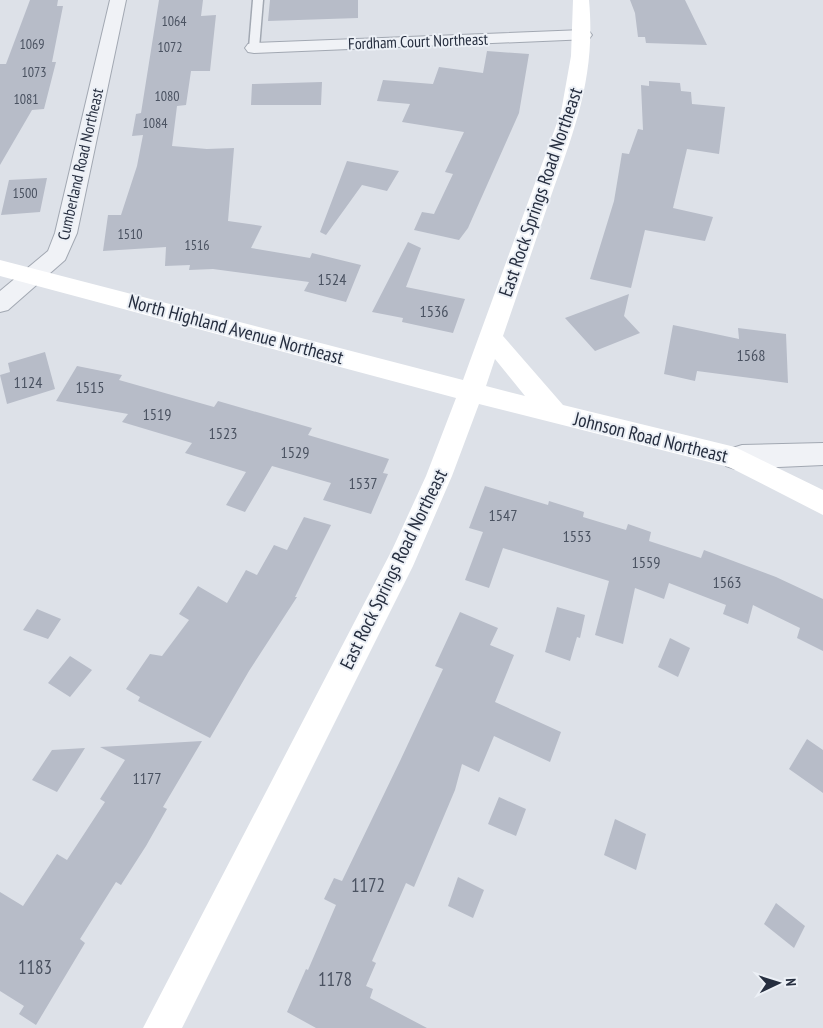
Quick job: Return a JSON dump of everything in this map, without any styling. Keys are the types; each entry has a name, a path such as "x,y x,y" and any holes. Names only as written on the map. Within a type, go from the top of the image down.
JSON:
{"street":[{"name":"Cumberland Road Northeast","path":"0,304 57,255 66,233 118,0"},
{"name":"East Rock Springs Road Northeast","path":"162,1028 403,558 439,476 471,392 570,112 579,75 583,35 580,0"},
{"name":"Fordham Court Northeast","path":"254,48 583,35"},
{"name":"North Highland Avenue Northeast","path":"0,268 471,392"},
{"path":"490,337 554,412"},
{"name":"Johnson Road Northeast","path":"471,392 735,458 823,503"},
{"path":"735,458 742,456 769,457 823,454"}],"lane":[{"path":"254,48 258,0"}],"building":[{"path":"30,0 58,0 57,6 63,6 52,62 56,62 44,109 32,110 0,165 0,64 6,64"},
{"path":"159,0 203,0 201,16 216,15 210,71 191,71 186,105 177,106 172,146 207,149 234,148 228,221 262,226 251,248 310,258 312,253 361,265 346,302 304,291 309,282 213,269 189,270 190,265 165,266 166,247 103,251 108,215 121,215 137,166 143,135 132,136 136,114 141,113"},
{"path":"270,0 358,0 358,18 268,21"},
{"path":"630,0 685,0 707,45 646,43 645,37 638,37 635,13"},
{"path":"487,51 529,54 519,113 468,228 459,240 414,230 422,212 434,214 453,174 445,172 464,132 402,122 410,104 377,101 383,80 433,84 439,67 483,73"},
{"path":"649,81 680,83 681,91 691,92 692,104 725,107 719,154 687,149 673,208 713,217 705,241 645,230 631,288 590,279 614,201 622,153 629,154 638,129 643,130 641,85 649,86"},
{"path":"322,82 321,105 251,105 252,84"},
{"path":"347,161 399,171 387,191 362,185 326,235 320,232"},
{"path":"47,178 40,212 1,215 9,180"},
{"path":"408,242 421,248 406,287 465,299 453,333 402,322 403,318 372,312"},
{"path":"629,294 624,316 640,333 595,351 565,318"},
{"path":"673,325 739,339 738,328 786,334 788,383 697,371 695,381 664,374"},
{"path":"45,352 55,389 7,404 0,375 10,372 8,363"},
{"path":"77,366 122,375 119,380 214,407 218,401 312,428 308,435 389,459 383,473 388,474 371,514 323,500 331,483 272,466 245,512 226,505 246,472 185,453 192,443 122,422 128,414 56,401"},
{"path":"485,486 548,505 549,501 584,512 583,517 626,530 628,524 651,532 649,541 701,558 704,550 776,577 823,599 823,651 797,638 800,628 753,605 748,624 723,614 726,605 669,583 664,599 635,588 623,644 595,635 609,581 503,548 489,588 465,580 483,532 469,528"},
{"path":"304,517 331,525 295,597 297,597 249,671 210,738 138,701 140,697 126,689 150,654 162,656 189,620 179,614 198,586 227,603 246,570 257,575 274,545 287,550"},
{"path":"557,607 585,615 580,638 577,637 570,661 545,652"},
{"path":"37,609 61,619 48,639 23,630"},
{"path":"460,612 498,628 490,645 514,655 495,702 561,732 550,762 494,736 479,772 462,764 455,790 414,887 406,883 372,961 376,963 366,986 373,989 370,998 427,1028 316,1028 287,1012 306,969 308,970 336,905 324,899 334,878 342,881 400,761 443,669 435,666"},
{"path":"670,638 690,648 678,677 658,667"},
{"path":"70,656 92,670 70,697 48,683"},
{"path":"807,739 823,750 823,793 789,769"},
{"path":"202,741 163,807 167,809 146,846 121,885 116,882 80,939 85,943 36,1025 19,1014 24,1006 0,991 0,892 23,906 57,854 67,860 105,802 100,799 125,760 100,747"},
{"path":"85,748 57,792 32,780 52,750"},
{"path":"499,797 526,809 516,836 488,824"},
{"path":"615,819 646,834 636,870 604,855"},
{"path":"458,877 484,890 473,918 448,906"},
{"path":"776,903 805,926 794,948 764,924"}]}
